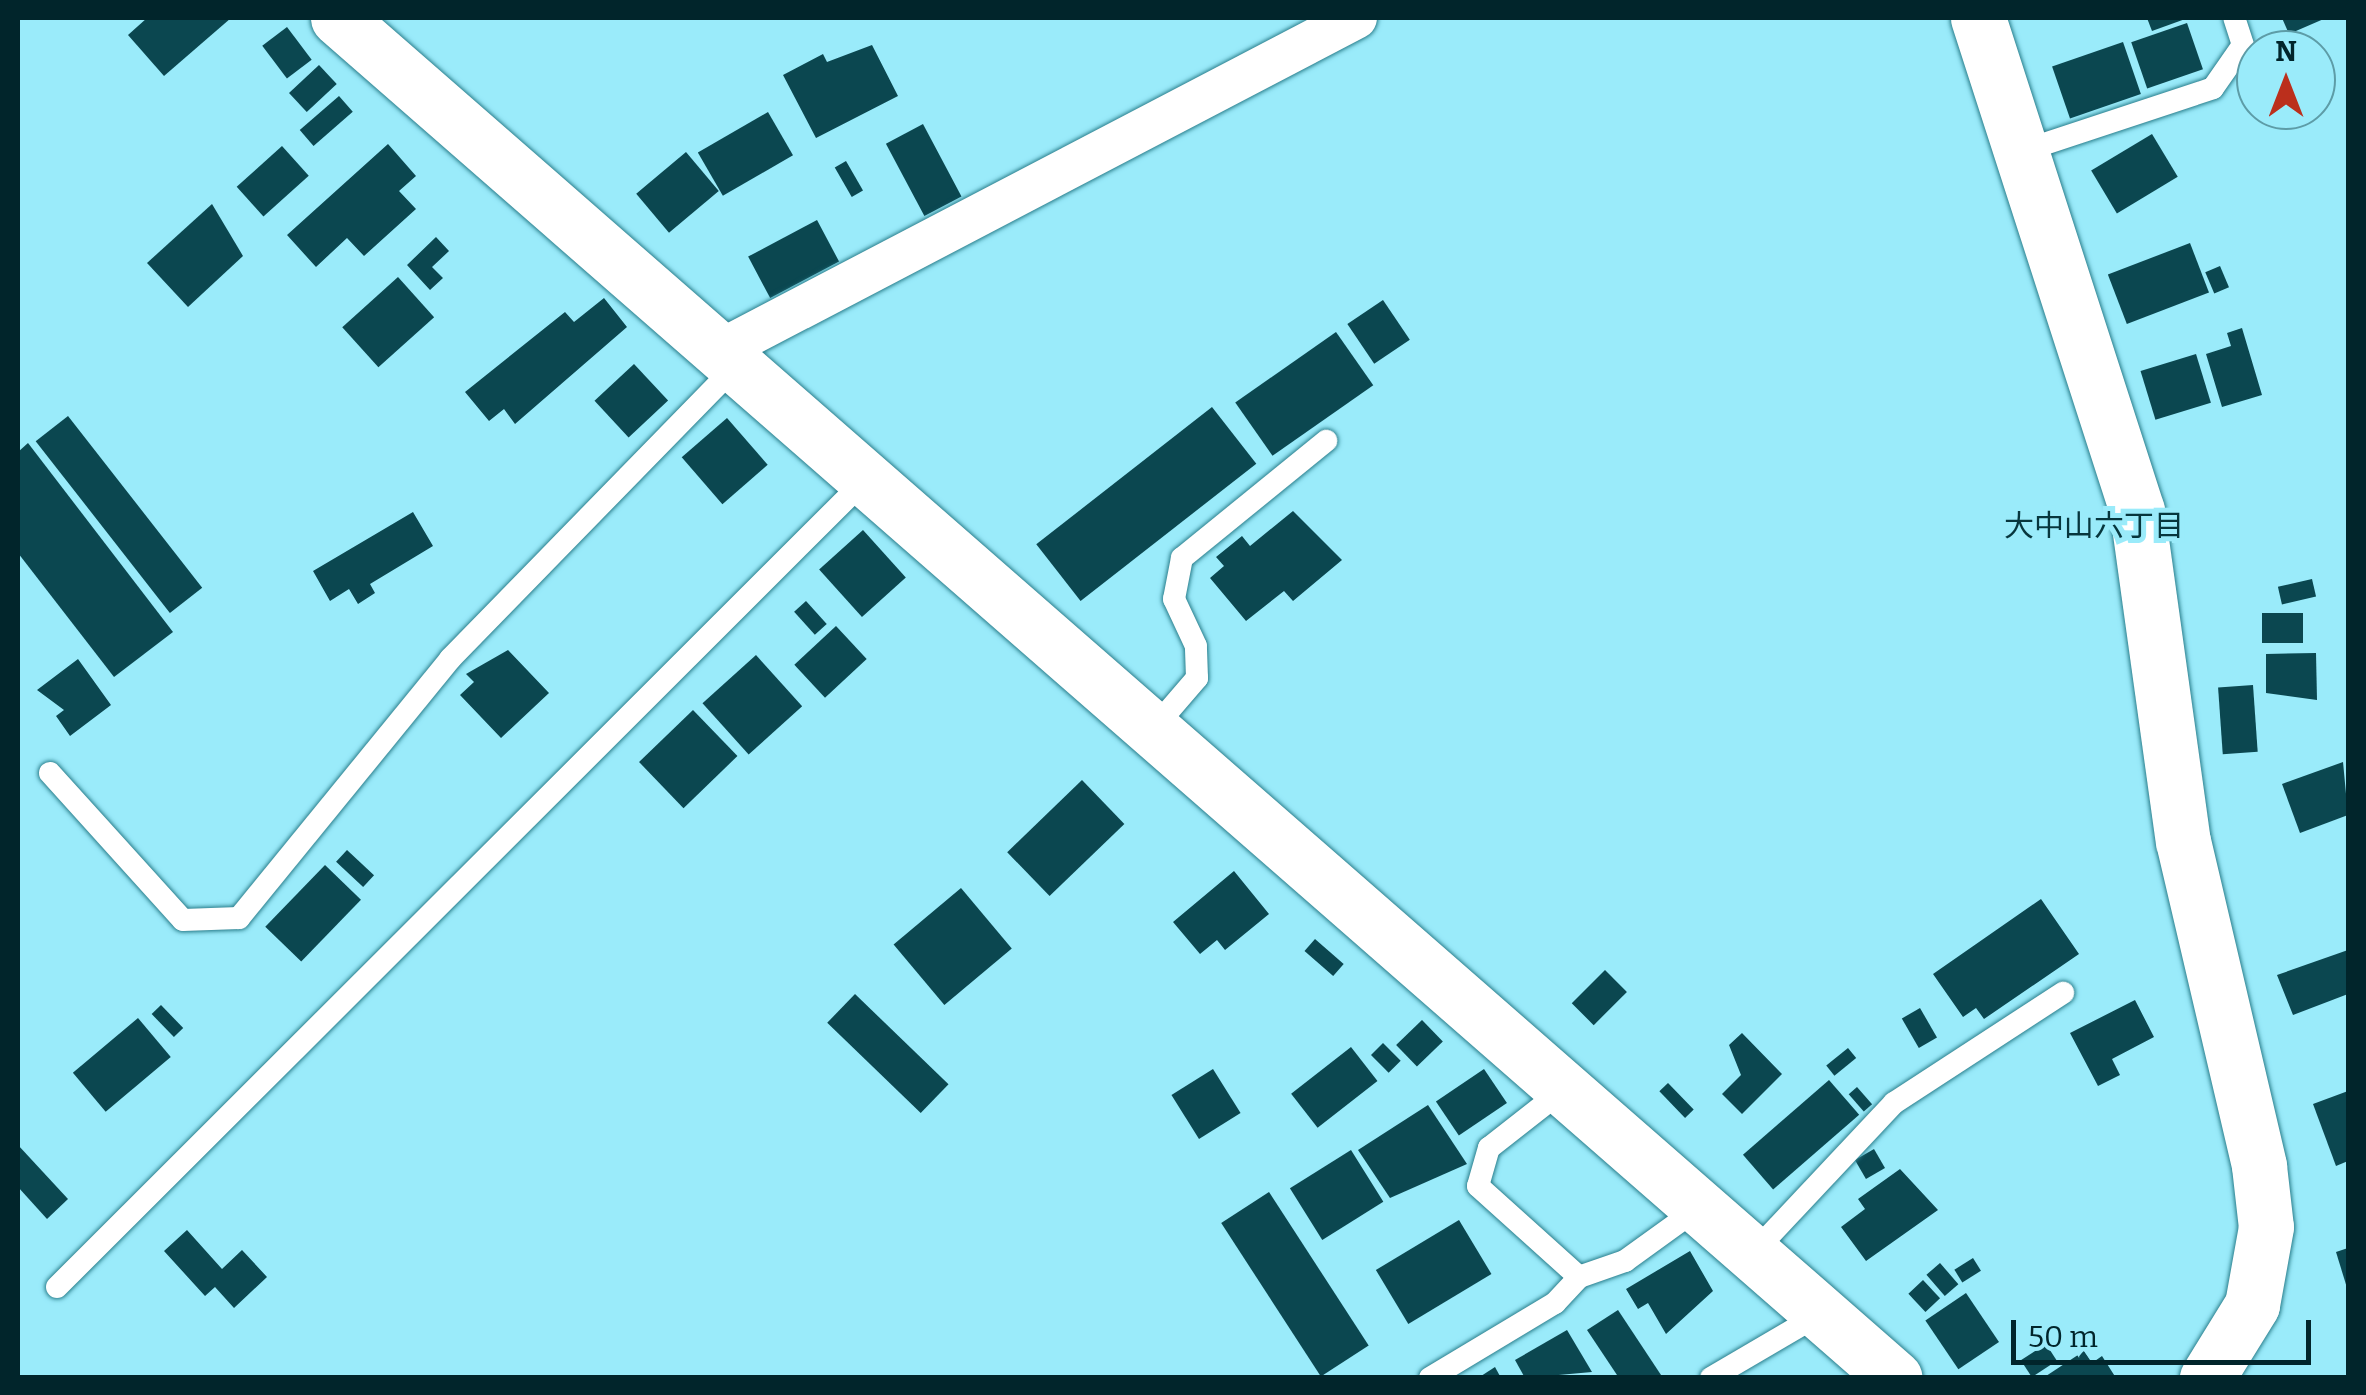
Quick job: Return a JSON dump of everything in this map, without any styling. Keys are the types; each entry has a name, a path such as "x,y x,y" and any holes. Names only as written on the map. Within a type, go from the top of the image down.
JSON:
{"street":[{"path":"338,18 1756,1251 1895,1378"},
{"path":"726,359 1356,18"},
{"path":"1978,18 2137,511 2183,841 2259,1166 2266,1227 2252,1305 2208,1378"}],"lane":[{"path":"2020,152 2213,88 2243,46 2234,18"},
{"path":"50,773 183,920 239,918 450,660 726,359"},
{"path":"1154,728 1196,678 1196,646 1174,599 1182,558 1326,442"},
{"path":"57,1288 867,478"},
{"path":"1756,1251 1894,1103 2063,993"},
{"path":"1566,1088 1490,1148 1478,1186 1580,1278"},
{"path":"1430,1378 1556,1303 1580,1278 1626,1261 1702,1205"},
{"path":"1710,1378 1822,1313"}],"building":[{"path":"147,18 231,18 164,76 128,35"},
{"path":"2147,18 2188,18 2152,31"},
{"path":"2282,18 2326,18 2298,30 2287,30"},
{"path":"2187,23 2203,69 2147,89 2131,42"},
{"path":"287,27 312,60 287,78 262,46"},
{"path":"2123,42 2141,94 2070,118 2052,66"},
{"path":"872,45 898,96 816,138 783,75 823,54 827,62"},
{"path":"319,65 337,84 307,112 289,93"},
{"path":"339,96 353,112 314,146 300,130"},
{"path":"768,112 793,155 723,196 698,152"},
{"path":"923,124 961,196 924,216 886,144"},
{"path":"2152,134 2178,177 2117,213 2091,171"},
{"path":"388,144 416,176 399,191 416,209 364,256 347,238 316,267 287,235"},
{"path":"282,146 309,176 263,217 237,187"},
{"path":"686,152 719,191 669,233 636,194"},
{"path":"846,161 863,190 852,197 835,168"},
{"path":"212,204 243,256 188,307 147,263"},
{"path":"817,220 839,261 770,298 748,257"},
{"path":"436,237 449,251 432,267 443,278 430,290 407,265"},
{"path":"2190,243 2209,292 2127,324 2108,275"},
{"path":"2220,266 2229,287 2214,293 2205,272"},
{"path":"398,277 434,317 378,367 342,327"},
{"path":"604,298 627,327 515,424 504,409 489,421 465,392 565,312 574,322"},
{"path":"1383,300 1410,340 1374,364 1347,324"},
{"path":"2242,328 2262,395 2222,407 2206,354 2231,346 2227,333"},
{"path":"1336,332 1373,385 1273,456 1235,403"},
{"path":"2196,354 2211,403 2155,420 2141,371"},
{"path":"634,364 668,401 629,437 595,401"},
{"path":"1212,407 1256,464 1081,601 1036,544"},
{"path":"68,416 202,588 170,613 36,441"},
{"path":"727,418 768,465 722,504 682,457"},
{"path":"28,443 173,632 114,677 18,553 18,452"},
{"path":"1293,511 1342,560 1293,601 1284,591 1246,621 1210,578 1224,566 1216,557 1242,536 1250,546"},
{"path":"413,512 433,546 370,584 375,593 358,604 349,589 330,601 313,571"},
{"path":"863,530 906,578 862,617 819,569"},
{"path":"2312,579 2316,597 2282,604 2278,587"},
{"path":"806,601 827,624 815,635 794,612"},
{"path":"2262,613 2303,613 2303,643 2262,643"},
{"path":"836,626 867,659 825,698 794,665"},
{"path":"508,650 549,693 501,738 460,695 474,682 466,674"},
{"path":"2316,653 2317,700 2266,693 2266,654"},
{"path":"756,655 802,706 749,754 702,703"},
{"path":"78,659 111,705 70,736 56,716 64,710 37,690"},
{"path":"2253,685 2258,752 2223,754 2218,687"},
{"path":"693,710 737,756 684,808 639,762"},
{"path":"2343,762 2348,815 2300,833 2282,784"},
{"path":"1082,780 1124,824 1050,896 1007,852"},
{"path":"347,850 374,875 363,887 336,862"},
{"path":"325,865 361,900 301,962 265,927"},
{"path":"1234,871 1269,914 1225,950 1217,940 1200,954 1173,922"},
{"path":"961,888 1012,949 944,1005 894,945"},
{"path":"2041,899 2079,954 1984,1019 1976,1008 1963,1017 1933,974"},
{"path":"1315,939 1344,964 1333,976 1305,951"},
{"path":"2348,950 2348,994 2293,1015 2277,975"},
{"path":"1605,970 1627,992 1594,1025 1572,1003"},
{"path":"855,994 949,1084 921,1113 827,1023"},
{"path":"2135,1000 2154,1037 2112,1059 2120,1075 2098,1086 2070,1033"},
{"path":"161,1005 183,1028 174,1037 152,1014"},
{"path":"1920,1008 1937,1037 1919,1048 1902,1018"},
{"path":"138,1018 171,1057 106,1112 73,1073"},
{"path":"1422,1020 1443,1042 1417,1067 1396,1045"},
{"path":"1742,1033 1782,1074 1742,1114 1722,1094 1741,1075 1729,1045"},
{"path":"1383,1043 1401,1061 1389,1073 1371,1055"},
{"path":"1351,1047 1377,1081 1318,1128 1291,1094"},
{"path":"1848,1048 1856,1058 1834,1076 1826,1066"},
{"path":"1213,1069 1241,1113 1199,1139 1171,1095"},
{"path":"1484,1069 1507,1103 1459,1135 1436,1101"},
{"path":"1829,1080 1859,1115 1773,1190 1743,1155"},
{"path":"1668,1083 1694,1110 1685,1118 1659,1091"},
{"path":"1857,1087 1872,1104 1864,1112 1849,1094"},
{"path":"2348,1091 2348,1161 2336,1166 2313,1104"},
{"path":"1428,1105 1467,1164 1390,1198 1358,1150"},
{"path":"18,1145 68,1199 47,1219 18,1187"},
{"path":"1874,1149 1885,1168 1866,1179 1855,1160"},
{"path":"1351,1150 1383,1202 1322,1240 1290,1188"},
{"path":"1900,1169 1938,1210 1866,1261 1841,1227 1865,1209 1858,1199"},
{"path":"1269,1192 1369,1345 1321,1377 1221,1223"},
{"path":"1459,1220 1491,1274 1408,1324 1376,1270"},
{"path":"187,1230 222,1269 242,1250 267,1277 234,1308 215,1287 205,1296 164,1251"},
{"path":"2348,1248 2348,1291 2336,1252"},
{"path":"1690,1251 1713,1291 1666,1334 1648,1303 1638,1309 1626,1289"},
{"path":"1973,1258 1981,1271 1962,1282 1954,1270"},
{"path":"1940,1263 1958,1284 1945,1296 1926,1275"},
{"path":"1923,1280 1940,1298 1925,1312 1908,1294"},
{"path":"1966,1293 1999,1342 1958,1369 1925,1320"},
{"path":"1618,1310 1663,1378 1619,1378 1587,1330"},
{"path":"1567,1330 1592,1372 1525,1378 1515,1360"},
{"path":"2046,1344 2057,1361 2032,1377 2021,1360"},
{"path":"2084,1351 2092,1363 2102,1356 2116,1378 2043,1378"},
{"path":"1495,1367 1501,1378 1478,1378"}],"district":[{"name":"大中山六丁目","path":"2094,526"}]}
